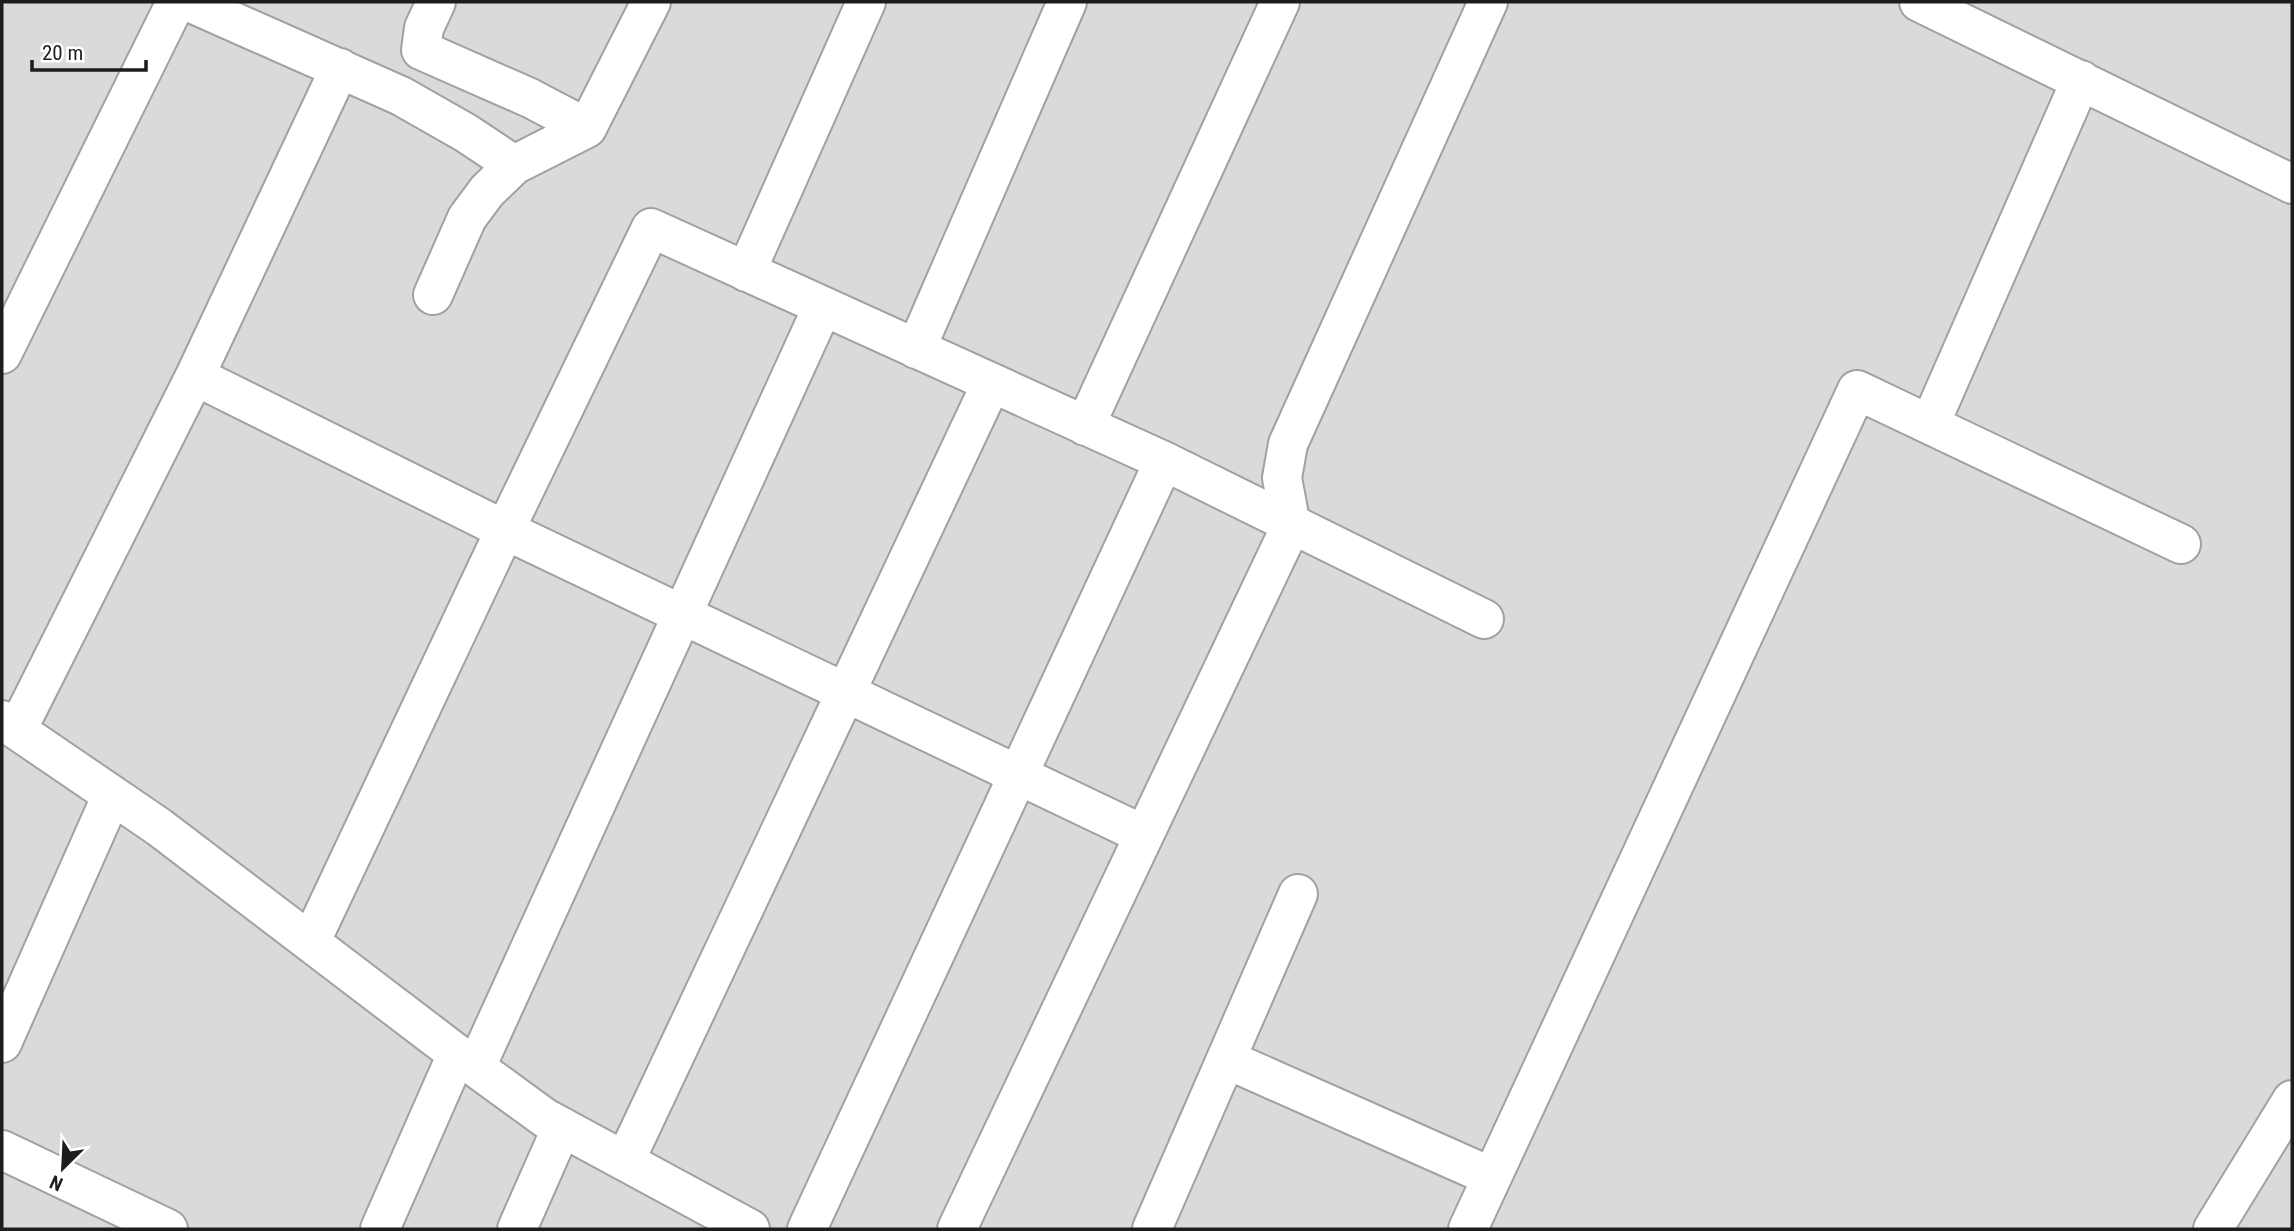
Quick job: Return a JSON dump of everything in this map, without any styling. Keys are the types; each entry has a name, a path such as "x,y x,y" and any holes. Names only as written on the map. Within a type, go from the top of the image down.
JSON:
{"street":[{"path":"2,354 176,2"},
{"path":"189,2 412,102 514,165"},
{"path":"436,2 425,28 421,50 530,98 587,128"},
{"path":"433,295 467,218 487,191 514,165 587,128 650,2"},
{"path":"746,272 866,2"},
{"path":"916,349 1067,2"},
{"path":"1085,426 1280,2"},
{"path":"957,1229 1291,526 1282,478 1288,444 1488,2"},
{"path":"1919,2 2292,184"},
{"path":"340,68 195,376 9,725 159,827 545,1118 750,1229"},
{"path":"1930,424 2081,80"},
{"path":"311,941 651,228 1164,461 1484,619"},
{"path":"380,1229 467,1061 683,614 823,306"},
{"path":"195,376 505,530 1144,835"},
{"path":"625,1161 991,384"},
{"path":"1468,1229 1857,390 2180,544"},
{"path":"807,1229 1164,461"},
{"path":"2,1043 113,795"},
{"path":"1152,1229 1298,894"},
{"path":"1226,1059 1492,1177"},
{"path":"2213,1229 2292,1100"},
{"path":"517,1229 562,1127"},
{"path":"2,1150 168,1229"}],"shaded area":[{"path":"2,2 2292,2 2292,1229 2,1229"}]}
